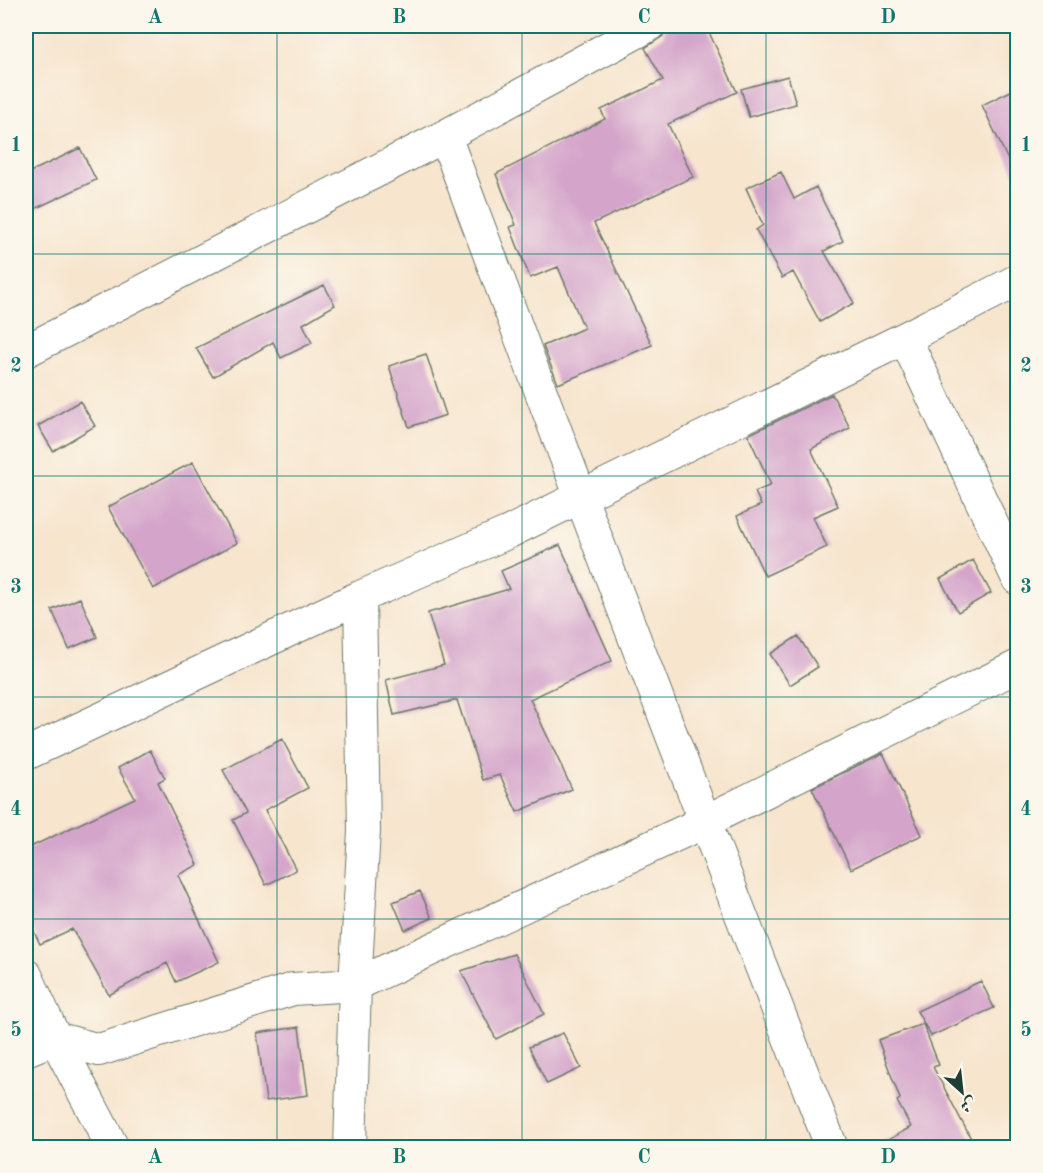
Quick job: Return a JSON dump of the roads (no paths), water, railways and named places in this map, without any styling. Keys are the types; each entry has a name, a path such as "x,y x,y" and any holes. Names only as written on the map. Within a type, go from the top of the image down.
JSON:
{"street":[{"path":"26,351 445,136 648,26"},
{"path":"445,136 580,498 832,1148"},
{"path":"26,754 360,597 507,533 905,338 1017,280"},
{"path":"905,338 1017,579"},
{"path":"350,1148 364,831 360,597"},
{"path":"26,1050 55,1038 99,1050 293,989 356,985 704,822 1017,666"},
{"path":"26,975 55,1038 113,1148"}]}
